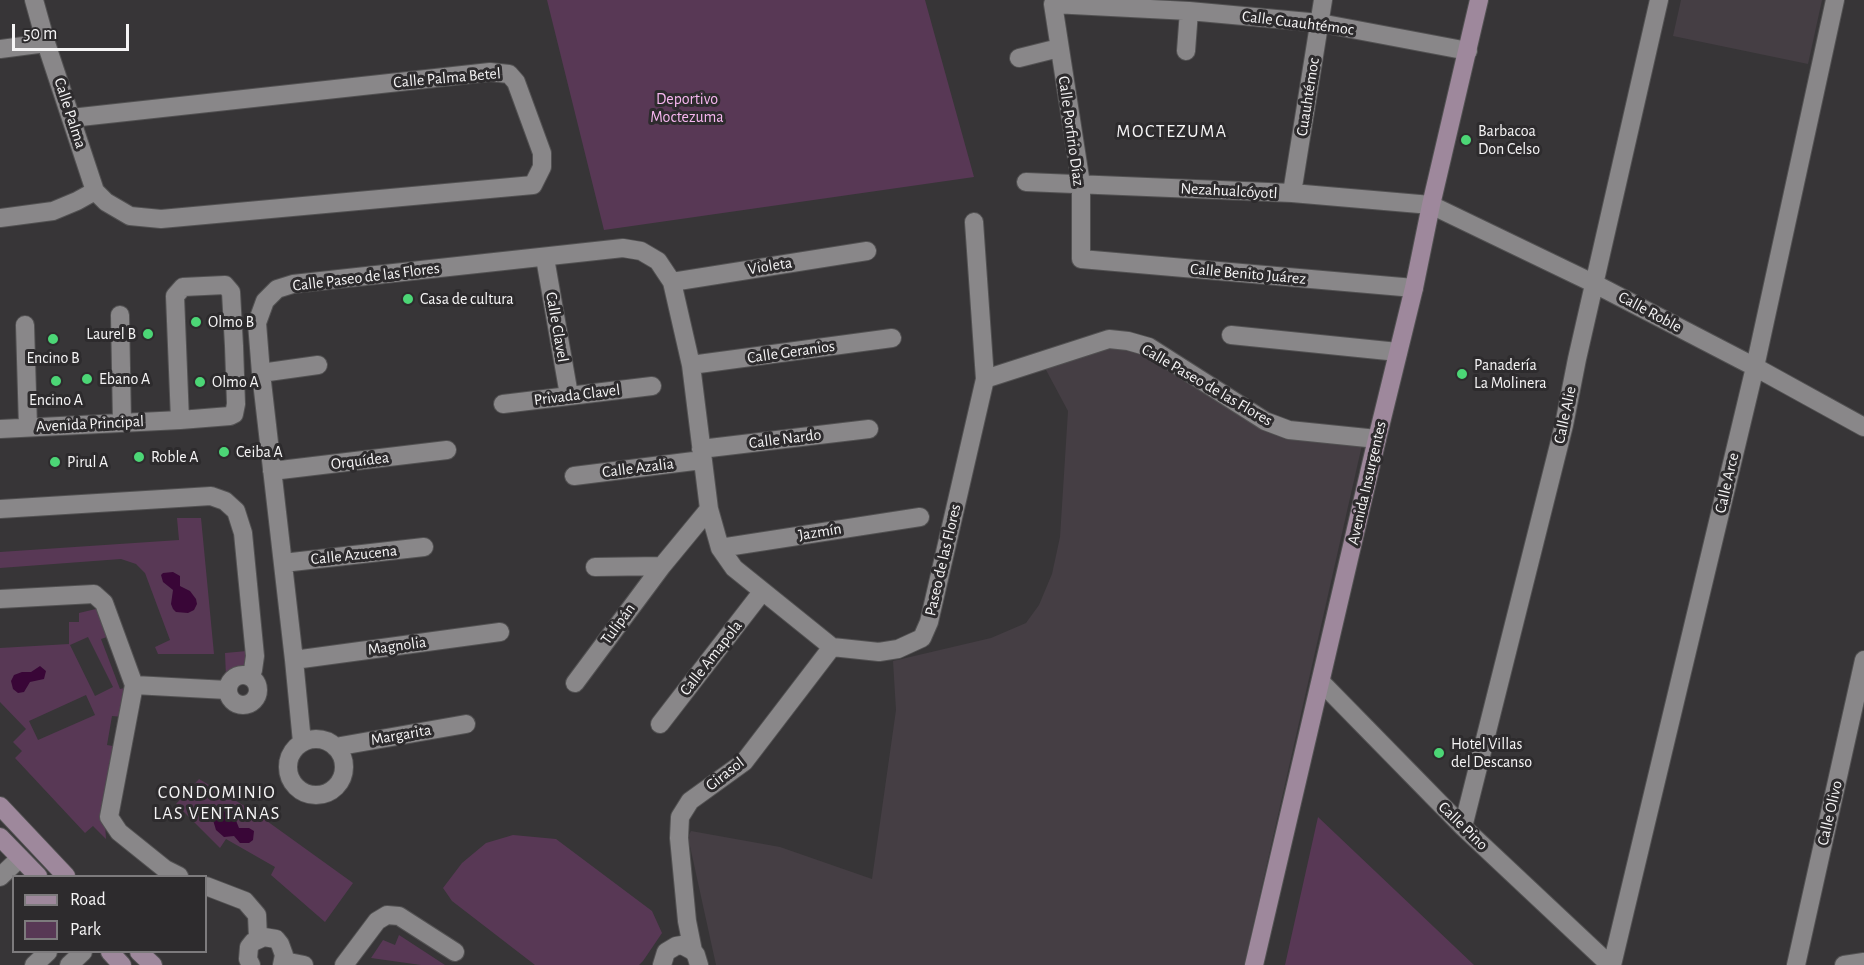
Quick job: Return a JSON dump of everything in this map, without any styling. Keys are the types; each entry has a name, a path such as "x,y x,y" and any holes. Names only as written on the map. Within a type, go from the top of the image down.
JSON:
{"street":[{"name":"Calle Palma","path":"34,0 95,190"},
{"name":"Cuauhtémoc","path":"1292,193 1323,0"},
{"name":"Avenida Insurgentes","path":"1254,965 1414,288 1479,0"},
{"name":"Calle Alie","path":"1463,827 1564,424 1659,0"},
{"name":"Calle Arce","path":"1611,965 1755,367 1835,0"},
{"name":"Calle Cuauhtémoc","path":"1053,4 1189,11 1320,23 1468,51"},
{"name":"Calle Porfirio Díaz","path":"1053,4 1080,184 1081,260"},
{"path":"1186,51 1189,11"},
{"path":"0,49 46,43"},
{"path":"1019,57 1059,48"},
{"name":"Calle Palma Betel","path":"71,118 489,72 509,74 516,82 542,153 542,167 533,185 161,219 130,216 106,202 95,190"},
{"name":"Nezahualcóyotl","path":"1026,182 1292,193 1431,205"},
{"path":"0,218 53,211 95,190"},
{"name":"Calle Roble","path":"1431,205 1595,284 1755,367 1864,428"},
{"path":"974,222 985,379"},
{"name":"Calle Paseo de las Flores","path":"302,742 257,323 265,301 278,289 293,284 623,248 641,251 658,261 672,282 691,365 709,508"},
{"name":"Violeta","path":"672,282 867,250"},
{"name":"Calle Clavel","path":"545,258 569,395"},
{"name":"Calle Benito Juárez","path":"1081,260 1414,288"},
{"name":"Avenida Principal","path":"0,429 180,420 225,417 234,414 236,409 231,292 225,285 183,288 175,296 180,420"},
{"path":"120,315 122,422"},
{"path":"25,325 28,427"},
{"path":"1231,335 1398,352"},
{"name":"Calle Geranios","path":"691,365 891,339"},
{"name":"Calle Paseo de las Flores","path":"985,379 1109,339 1128,341 1149,347 1265,422 1289,430 1377,439"},
{"path":"261,373 318,365"},
{"name":"Paseo de las Flores","path":"832,647 879,652 898,649 922,638 929,622 985,379"},
{"name":"Privada Clavel","path":"503,404 652,386"},
{"name":"Calle Nardo","path":"702,455 869,429"},
{"name":"Orquídea","path":"272,471 447,450"},
{"name":"Calle Azalia","path":"574,476 702,455"},
{"path":"0,509 211,496 225,501 236,511 243,533 255,656 250,677"},
{"path":"709,508 720,548 734,568 832,647"},
{"name":"Tulipán","path":"575,683 662,566 709,508"},
{"name":"Jazmín","path":"720,548 920,517"},
{"name":"Calle Azucena","path":"283,563 424,547"},
{"path":"595,567 662,566"},
{"name":"Calle Amapola","path":"660,724 762,592"},
{"path":"0,599 94,594 104,603 134,685 109,817 119,832 165,869 177,875"},
{"name":"Magnolia","path":"294,660 500,632"},
{"name":"Girasol","path":"689,954 679,838 680,818 690,801 744,762 832,647"},
{"name":"Calle Olivo","path":"1796,965 1864,660"},
{"path":"240,675 250,677 257,684 256,698 249,705 234,703 228,695 228,685 240,675"},
{"name":"Calle Pino","path":"1322,682 1463,827 1611,965"},
{"path":"134,685 227,690"},
{"name":"Margarita","path":"302,742 319,739 335,747 466,724"},
{"path":"302,742 294,748 287,766 294,784 301,791 310,794 319,795 328,792 341,780 344,762 335,747"},
{"path":"0,806 65,875"},
{"path":"0,837 37,875"},
{"path":"0,877 20,858"},
{"path":"207,886 245,900 257,915 258,938"},
{"path":"344,965 376,921 387,915 399,916 455,952"},
{"path":"247,963 249,947 258,938 270,937 276,939 284,949 283,963 304,965"},
{"path":"662,965 666,952 689,954"},
{"path":"34,965 46,953"},
{"path":"112,953 122,965"},
{"path":"141,953 153,965"},
{"path":"1844,965 1864,962"}],"shaded area":[{"path":"1681,0 1822,0 1808,64 1673,36"},
{"path":"1109,346 1153,356 1244,419 1274,432 1362,445 1244,965 716,965 688,837 691,831 780,847 872,879 896,710 893,661 991,638 1026,623 1039,605 1052,574 1060,537 1068,411 1045,368"},
{"path":"173,572 180,576 180,586 190,591 196,599 197,604 194,610 188,613 176,612 171,604 173,590 163,582 161,575"},
{"path":"40,666 46,671 44,679 30,682 24,692 18,693 13,689 11,681 14,675 31,672"},
{"path":"223,811 233,813 239,828 249,828 254,831 253,840 249,843 240,843 234,836 224,837 216,830 213,820"}],"green space":[{"name":"Deportivo Moctezuma","path":"547,0 925,0 974,177 604,230"},
{"path":"177,518 201,518 214,654 158,654 155,647 170,640 145,573 136,564 121,559 0,568 0,552 179,540"},
{"path":"100,608 110,636 101,639 120,689 129,687 123,717 112,716 107,745 118,747 105,824 106,839 93,826 85,833 15,758 22,751 13,742 26,729 0,702 0,648 69,644 69,622 79,622 79,613","holes":["88,637 113,687 95,696 70,645","86,695 95,715 38,740 29,721"]},
{"path":"247,651 245,671 226,677 225,653"},
{"path":"199,779 253,811 353,883 325,922 271,875 275,867 226,839 220,848 176,804"},
{"path":"1318,817 1474,965 1285,965"},
{"path":"513,835 556,839 652,911 662,933 639,965 535,965 452,901 443,888 462,863 486,843"},
{"path":"399,935 445,965 421,965 371,958 383,940 395,945"}],"place":[{"name":"Barbacoa Don Celso","path":"1466,140"},
{"name":"Casa de cultura","path":"408,299"},
{"name":"Olmo B","path":"196,322"},
{"name":"Laurel B","path":"148,334"},
{"name":"Encino B","path":"53,339"},
{"name":"Panadería La Molinera","path":"1462,374"},
{"name":"Ebano A","path":"87,379"},
{"name":"Encino A","path":"56,381"},
{"name":"Olmo A","path":"200,382"},
{"name":"Ceiba A","path":"224,452"},
{"name":"Roble A","path":"139,457"},
{"name":"Pirul A","path":"55,462"},
{"name":"Hotel Villas del Descanso","path":"1439,753"}],"district":[{"name":"MOCTEZUMA","path":"1172,132"},
{"name":"CONDOMINIO LAS VENTANAS","path":"217,803"}]}
